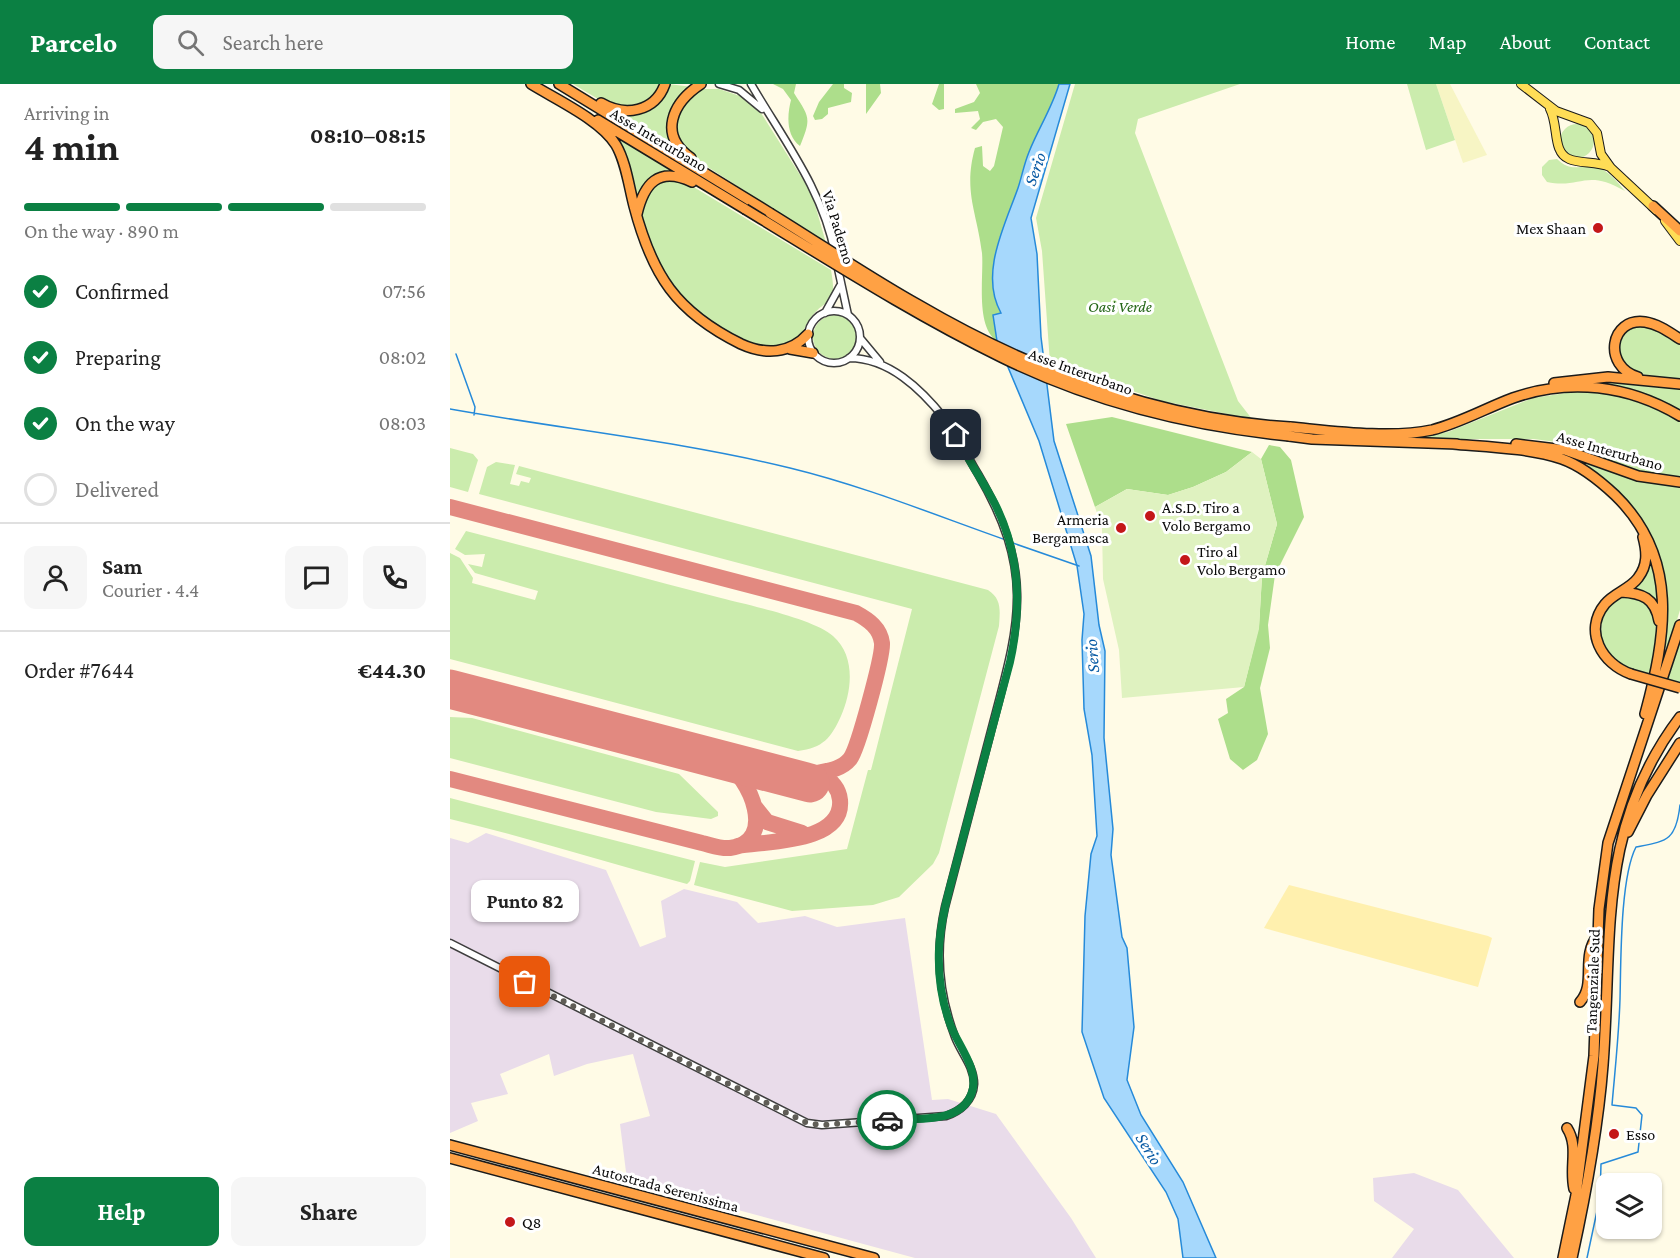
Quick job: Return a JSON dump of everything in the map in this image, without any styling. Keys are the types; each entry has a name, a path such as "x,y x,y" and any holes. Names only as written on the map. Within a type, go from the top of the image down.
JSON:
{"highway":[{"path":"531,84 602,129 616,145 647,249 678,301 690,314 754,349 773,351 790,348 813,353"},
{"name":"Asse Interurbano","path":"539,84 707,181 770,213 916,304 994,345 1071,378 1199,416 1289,431 1312,439 1533,446 1565,450 1638,476 1680,482"},
{"name":"Asse Interurbano","path":"559,84 746,209 956,334 1060,382 1175,417 1252,432 1422,431 1450,424 1533,390 1586,378 1680,384"},
{"path":"568,84 609,108 634,111 655,101 665,84"},
{"path":"637,217 645,188 660,178 668,176 683,178 699,186 707,181 707,170 682,152 676,143 672,124 679,103 701,84"},
{"path":"1653,206 1680,231"},
{"path":"1655,381 1632,375 1622,367 1614,352 1617,337 1625,327 1641,322 1655,325 1680,339"},
{"path":"790,348 808,334"},
{"name":"Asse Interurbano","path":"1533,390 1571,386 1602,387 1642,397 1680,416"},
{"path":"1453,444 1548,455 1579,467 1620,500 1653,548 1662,591 1662,640 1655,674 1632,753 1624,793"},
{"path":"1641,528 1647,551 1644,569 1639,578 1606,603 1600,612 1596,634 1598,645 1608,662 1631,675 1680,688"},
{"path":"1621,592 1640,594 1655,607 1659,621 1655,674"},
{"path":"1624,793 1680,625"},
{"name":"Tangenziale Sud","path":"1572,1258 1597,1122 1606,1028 1610,904 1620,840 1642,780 1680,717"},
{"path":"1620,840 1627,834 1647,795 1680,743"},
{"name":"Tangenziale Sud","path":"1563,1258 1576,1195 1594,1056 1598,936 1608,843 1624,793"},
{"path":"1580,1002 1587,990 1588,949 1598,936"},
{"path":"1567,1128 1574,1143 1570,1172 1576,1195"},
{"name":"Autostrada Serenissima","path":"450,1145 874,1258"},
{"name":"Autostrada Serenissima","path":"450,1158 824,1258"}],"main road":[{"path":"1521,84 1548,107 1575,119 1583,120 1594,127 1601,154 1611,168 1653,206 1680,241"},
{"path":"1548,107 1557,124 1558,148 1563,156 1597,162 1611,168"},
{"path":"1557,134 1564,124 1575,119"},
{"path":"1581,161 1592,155 1598,144"}],"street":[{"name":"Via Paderno","path":"719,84 747,95 769,115"},
{"name":"Via Paderno","path":"450,943 807,1123 822,1125 946,1116 956,1112 966,1102 974,1084 971,1069 948,1019 939,975 942,921 1016,637 1017,584 1012,548 1006,530 950,426 914,388 880,362 860,338 857,325 848,315 822,205 808,177 750,84"},
{"name":"Via Paderno","path":"808,334 813,322 825,313 841,286"},
{"path":"825,313 835,311 848,315"},
{"path":"808,334 813,353 822,360 831,363 849,358 880,362"},
{"path":"849,358 856,351 860,338"}],"shaded area":[{"path":"1436,84 1450,84 1487,155 1463,163"},
{"path":"486,833 606,870 640,947 666,937 661,901 684,889 737,902 758,923 805,916 837,927 905,918 932,1100 948,1099 996,1114 1071,1218 1096,1258 915,1258 627,1180 620,1124 650,1116 633,1054 587,1064 554,1076 549,1054 500,1074 508,1094 471,1103 478,1121 450,1133 450,838 468,843"},
{"path":"1414,1173 1458,1190 1514,1258 1392,1258 1414,1229 1374,1201 1373,1178"}],"green space":[{"path":"573,84 662,84 646,106 613,108"},
{"path":"668,84 693,87 673,110 677,150 674,151 617,118 652,110 665,95"},
{"path":"773,84 796,84 794,93 807,118 800,146 795,142 790,131 791,100 783,89"},
{"path":"833,84 844,84 844,88 852,93 851,102 828,108 828,114 822,119 815,120 813,116 819,102"},
{"path":"866,84 880,84 881,93 866,114"},
{"path":"939,84 944,84 944,109 939,110 932,104"},
{"path":"976,84 1059,84 1053,102 1027,156 996,250 993,282 995,298 1001,313 993,316 997,341 990,334 983,313 982,253 970,177 975,148 982,146 983,166 990,171 994,166 1003,127 996,119 983,122 976,130 971,128 980,119 978,111 955,113 955,109 974,102 980,93"},
{"name":"Oasi Verde","path":"1075,84 1240,84 1138,119 1135,133 1238,401 1252,419 1162,401 1050,363 1042,251 1036,218"},
{"path":"1407,84 1436,84 1455,140 1426,150"},
{"path":"704,89 719,89 743,97 761,113 812,194 826,243 686,153 678,133 678,116 686,101"},
{"path":"1577,124 1589,129 1594,141 1589,153 1577,158 1565,153 1560,141 1565,129"},
{"path":"615,137 675,172 648,181 634,201"},
{"path":"1557,159 1568,166 1599,168 1614,178 1625,191 1601,181 1547,182 1542,175 1542,167 1549,160"},
{"path":"667,179 687,183 831,270 833,291 830,300 816,311 795,340 775,348 762,347 744,340 704,318 678,290 654,254 645,234 641,216 642,199 651,187"},
{"path":"835,315 844,316 851,321 856,328 856,346 851,353 844,358 835,359 826,358 819,353 814,346 813,337 814,328 819,321 826,316"},
{"path":"1642,324 1680,341 1680,380 1641,374 1626,369 1620,353 1619,341 1626,332"},
{"path":"1594,380 1680,388 1680,413 1649,396 1593,382"},
{"path":"1579,391 1631,400 1680,421 1680,478 1624,468 1563,446 1563,443 1534,439 1396,439 1448,432 1533,398"},
{"path":"1112,417 1252,452 1226,472 1193,487 1168,495 1127,489 1095,507 1066,424"},
{"path":"1269,445 1280,447 1291,460 1304,517 1275,575 1268,625 1270,648 1260,688 1268,734 1257,760 1243,770 1230,759 1218,719 1228,713 1226,699 1244,687 1259,626 1262,576 1277,524 1261,459"},
{"path":"450,448 473,454 478,460 468,492 450,487"},
{"name":"Tiro al Volo Bergamo","path":"1252,452 1261,459 1277,524 1262,576 1259,629 1244,687 1122,698 1119,650 1103,579 1102,528 1095,507 1127,489 1168,495 1193,487 1226,472"},
{"path":"1577,457 1638,480 1680,488 1680,610 1668,649 1663,648 1667,595 1660,558 1654,541 1646,525 1635,512 1575,461"},
{"path":"496,462 515,465 510,484 519,486 521,481 529,483 531,478 516,474 519,466 988,590 993,594 999,606 999,626 939,853 933,864 899,897 873,905 792,911 694,885 700,862 725,867 847,849 868,770 871,770 912,609 479,494 487,467"},
{"path":"466,531 796,618 824,630 840,644 849,664 848,696 837,724 825,741 807,750 798,751 450,659 450,553 460,558 473,578 472,583 535,600 538,591 475,573 468,564 482,567 485,554 465,555 455,549"},
{"path":"1653,555 1659,607 1631,589 1648,557"},
{"path":"1626,595 1647,600 1657,622 1652,667 1648,674 1618,664 1610,657 1602,640 1601,630 1605,612 1617,599"},
{"path":"1680,639 1680,682 1667,679"},
{"path":"450,717 472,718 679,774 718,812 718,816 711,819 656,812 450,758"},
{"path":"450,798 695,861 690,881 687,884 450,819"}],"sand":[{"path":"1289,885 1492,938 1478,987 1264,928"}],"water":[{"name":"Serio","path":"1059,84 1070,84 1031,218 1037,254 1041,337 1054,441 1091,556 1099,625 1105,651 1104,738 1113,829 1111,855 1122,937 1127,948 1134,1027 1127,1080 1141,1115 1183,1182 1216,1258 1183,1258 1178,1219 1166,1192 1104,1098 1082,1032 1085,916 1091,854 1097,836 1092,755 1084,709 1082,640 1084,614 1077,566 1039,441 997,341 993,315 1001,313 995,298 993,282 996,250 1027,156 1053,102"}],"waterway":[{"path":"456,354 475,407 474,415"},
{"path":"450,409 706,450 790,468 872,492 1006,540"},
{"path":"1010,542 1079,566"},
{"path":"1587,1258 1600,1197 1601,1164 1638,1152 1642,1115 1636,1108 1612,1105 1619,1025 1622,921 1627,879 1636,847 1662,841 1668,837 1676,826 1680,805"}],"taxiway":[{"path":"450,507 856,613 865,619 876,629 882,643 859,738 854,752 846,763 833,770 812,774"},
{"path":"450,692 470,694"},
{"path":"450,779 716,847 730,848 745,843 753,834 756,822 755,808 750,794 743,781 724,762"},
{"path":"738,846 784,841 817,832 830,825 838,814 840,800 834,785 821,776 787,775 741,762"},
{"path":"755,807 767,822 802,833"}],"runway":[{"path":"450,689 810,783"}],"way so far":[{"path":"525,982 807,1123 822,1125 887,1120"}],"place":[{"name":"Mex Shaan","path":"1598,228"},
{"name":"A.S.D. Tiro a Volo Bergamo","path":"1150,516"},
{"name":"Armeria Bergamasca","path":"1121,528"},
{"name":"Tiro al Volo Bergamo","path":"1185,560"},
{"name":"Punto 82","path":"525,982"},
{"name":"Esso","path":"1614,1134"},
{"name":"Q8","path":"510,1222"}],"route":[{"path":"887,1120 937,1117 954,1113 971,1096 974,1084 968,1061 957,1044 948,1019 939,975 939,949 945,907 1016,637 1017,584 1012,548 1005,527 994,502 956,435"}]}
